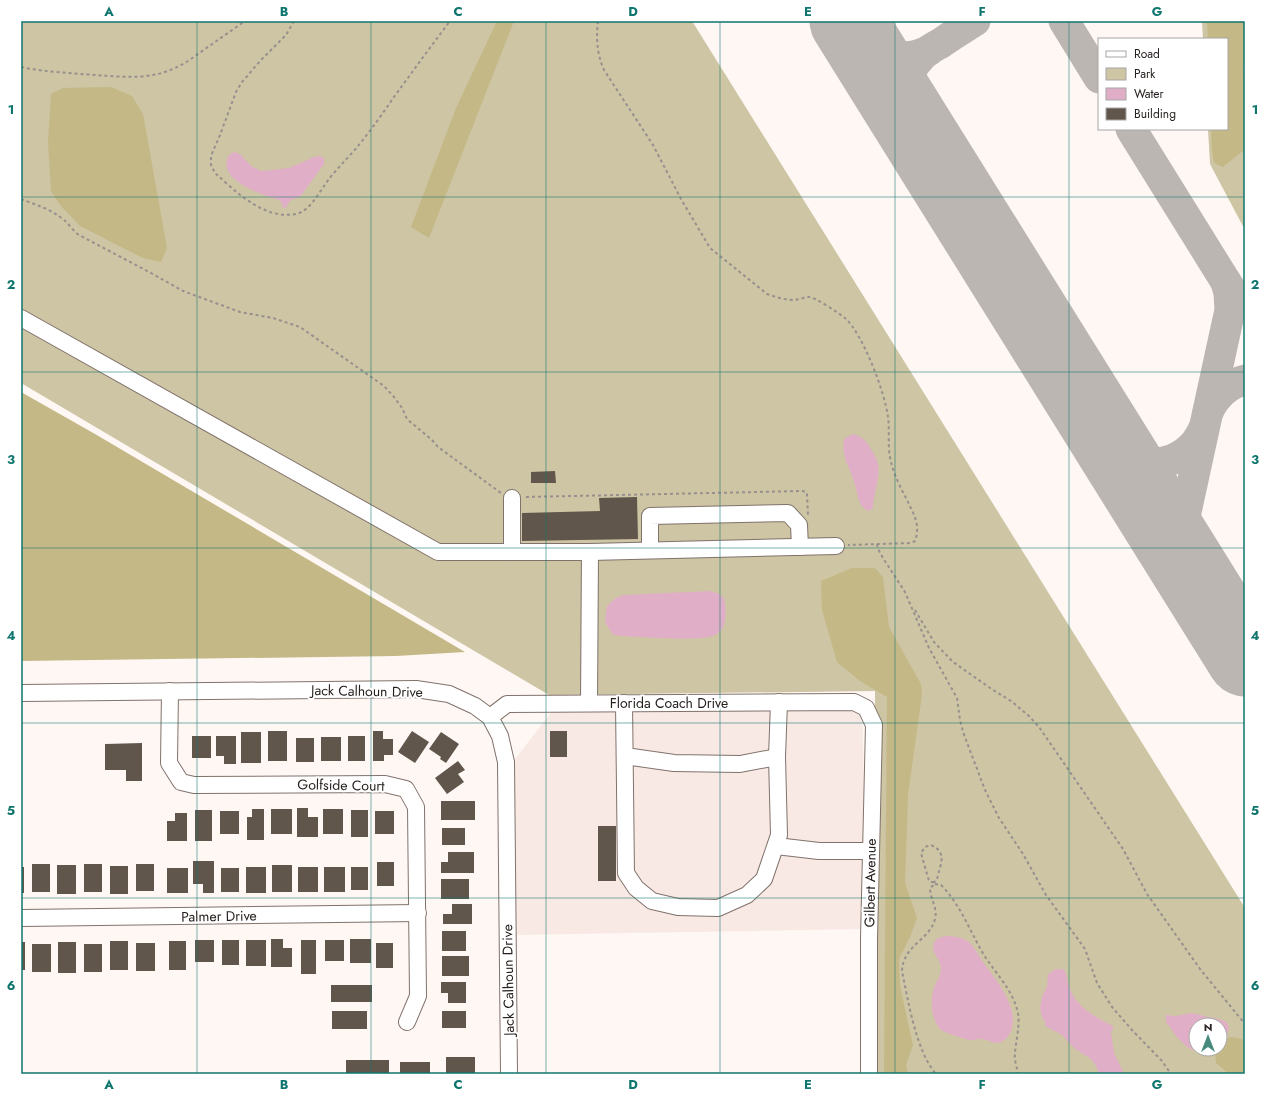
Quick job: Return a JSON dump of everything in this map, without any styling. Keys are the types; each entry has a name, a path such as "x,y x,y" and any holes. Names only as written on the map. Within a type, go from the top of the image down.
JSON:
{"street":[{"path":"21,318 438,552 590,552 836,546"},
{"path":"507,496 512,552"},
{"path":"650,550 650,516 788,513 799,525 800,547"},
{"path":"589,703 590,552"},
{"name":"Jack Calhoun Drive","path":"21,693 416,689 449,694 475,706 490,717 500,736 506,762 509,1074"},
{"name":"Golfside Court","path":"170,691 169,763 181,782 194,785 385,784 406,789 416,808 418,914 418,996 407,1022"},
{"path":"624,703 626,873 636,888 652,901 678,907 718,908 747,895 764,879 776,846 779,835 777,758 779,702"},
{"name":"Florida Coach Drive","path":"490,717 507,704 854,702"},
{"name":"Gilbert Avenue","path":"854,702 866,708 874,726 869,939 869,1074"},
{"path":"625,756 674,763 740,764 777,758"},
{"path":"776,846 819,851 871,851"},
{"name":"Palmer Drive","path":"21,918 418,914"}],"path":[{"path":"21,68 116,76 145,76 158,74 179,67 245,21"},
{"path":"294,21 286,35 256,66 242,82 236,92 220,135 212,150 210,161 212,169 215,173 253,205 265,210 287,215 303,212 316,198 328,179 359,145 450,21"},
{"path":"598,21 597,44 604,70 653,145 681,199 710,248 724,261 767,294 794,300 809,297 838,312 847,320 859,335 884,399 888,416 888,444 891,464 915,515 917,533"},
{"path":"21,199 52,212 65,220 72,230 79,235 151,272 183,291 240,312 273,318 300,327 384,386 402,408 407,419 438,447 507,496"},
{"path":"1245,211 1245,221"},
{"path":"877,544 878,550 906,592 929,648 957,698 964,737 985,790 999,818 1023,854 1046,895 1085,949 1093,974 1104,995 1121,1018 1162,1061 1170,1074"},
{"path":"910,601 934,642 953,662 1011,702 1029,716 1039,727 1123,849 1152,900 1200,970 1245,1024"},
{"path":"936,1074 924,1054 919,1042 902,971 902,965 909,951 933,925 936,914 930,888 934,883 937,880 942,862 940,852 931,845 925,847 921,853 929,880 931,882 934,883 938,883 941,885 953,900 984,954 1011,995 1018,1013 1019,1022 1015,1055 1018,1074"}],"shaded area":[{"path":"497,21 514,21 429,238 411,227 456,108"},
{"path":"1207,21 1245,21 1245,62 1243,67 1245,93 1244,150 1223,167 1214,163 1211,130 1228,130 1228,38 1208,38"},
{"path":"111,87 132,96 143,114 167,248 161,262 143,258 80,226 61,206 51,191 48,142 51,94 63,88"},
{"path":"21,392 465,652 396,656 21,661"},
{"path":"852,568 875,568 883,577 889,627 921,684 922,694 908,795 905,883 917,918 910,937 899,959 900,986 913,1045 906,1065 908,1074 884,1074 887,697 860,681 837,662 822,610 821,581"},
{"path":"862,696 867,929 514,935 512,763 560,701"},
{"path":"1230,1037 1242,1039 1245,1043 1245,1074 1229,1074 1216,1063 1216,1057 1228,1057 1228,1039"}],"green space":[{"path":"21,21 692,21 1245,908 1245,1074 874,1074 875,691 549,695 21,383"},
{"path":"1202,21 1245,21 1245,230 1210,164 1208,130 1228,130 1228,38 1203,38"}],"water":[{"path":"235,152 241,155 251,166 261,171 289,168 314,157 320,156 324,158 324,164 303,193 299,197 291,200 287,205 287,208 282,207 280,200 246,187 231,175 227,168 227,160 232,153"},
{"path":"853,434 864,439 876,458 878,466 878,478 873,508 869,511 862,506 858,499 852,476 846,461 843,446 844,439"},
{"path":"711,591 724,598 726,614 724,626 715,635 698,638 670,638 613,635 605,622 607,606 616,598 623,595"},
{"path":"946,936 954,936 966,940 976,950 1006,996 1013,1016 1009,1035 1002,1042 997,1043 981,1039 964,1039 940,1029 937,1025 933,1015 932,998 934,988 941,971 941,965 934,953 933,947 936,940"},
{"path":"1056,969 1063,969 1065,971 1071,992 1080,1005 1096,1017 1113,1026 1111,1032 1114,1053 1124,1074 1099,1074 1092,1060 1073,1047 1062,1035 1045,1026 1040,1008 1042,996 1047,987 1048,974"},
{"path":"1192,1013 1206,1017 1188,1017 1188,1047 1183,1044 1166,1022 1166,1015 1175,1016"}],"building":[{"path":"555,471 556,483 531,483 531,472"},
{"path":"637,497 638,539 522,541 522,513 600,511 599,498"},
{"path":"268,731 287,731 287,761 268,761"},
{"path":"373,731 383,731 383,739 393,739 393,755 384,755 384,761 373,761"},
{"path":"412,731 429,742 415,763 398,752"},
{"path":"550,731 567,731 567,757 550,757"},
{"path":"241,732 261,732 261,763 241,763"},
{"path":"441,732 459,744 446,763 440,759 441,757 429,749"},
{"path":"192,736 211,736 211,758 192,758"},
{"path":"216,736 236,736 236,764 224,764 224,756 216,756"},
{"path":"348,736 365,736 365,761 348,761"},
{"path":"321,737 341,737 341,761 321,761"},
{"path":"296,738 314,738 314,762 296,762"},
{"path":"142,743 142,781 126,781 126,770 105,770 105,744"},
{"path":"458,761 465,770 458,774 464,782 447,794 435,778"},
{"path":"441,801 475,801 475,820 441,820"},
{"path":"297,808 308,808 308,817 318,817 318,837 297,837"},
{"path":"252,809 264,809 264,840 247,840 247,817 252,817"},
{"path":"271,809 292,809 292,834 271,834"},
{"path":"323,809 343,809 343,834 323,834"},
{"path":"195,810 212,810 212,841 195,841"},
{"path":"351,810 368,810 368,837 351,837"},
{"path":"220,811 239,811 239,834 220,834"},
{"path":"375,811 394,811 394,834 375,834"},
{"path":"175,813 187,813 187,841 167,841 167,821 175,821"},
{"path":"598,826 616,826 616,881 598,881"},
{"path":"442,828 465,828 465,845 442,845"},
{"path":"448,852 474,852 474,873 441,873 441,862 448,862"},
{"path":"193,861 214,861 214,893 203,893 203,884 193,884"},
{"path":"377,862 394,862 394,886 377,886"},
{"path":"32,864 50,864 50,892 32,892"},
{"path":"84,864 102,864 102,892 84,892"},
{"path":"136,864 154,864 154,891 136,891"},
{"path":"57,865 76,865 76,894 57,894"},
{"path":"272,865 292,865 292,892 272,892"},
{"path":"110,866 128,866 128,894 110,894"},
{"path":"21,867 24,867 24,893 21,893"},
{"path":"246,867 266,867 266,893 246,893"},
{"path":"298,867 318,867 318,892 298,892"},
{"path":"324,867 345,867 345,892 324,892"},
{"path":"351,867 368,867 368,890 351,890"},
{"path":"167,868 188,868 188,893 167,893"},
{"path":"221,868 239,868 239,892 221,892"},
{"path":"441,879 469,879 469,899 441,899"},
{"path":"452,904 472,904 472,924 443,924 443,914 452,914"},
{"path":"442,931 466,931 466,951 442,951"},
{"path":"271,939 283,939 283,948 292,948 292,967 271,967"},
{"path":"350,939 371,939 371,963 350,963"},
{"path":"195,940 214,940 214,962 195,962"},
{"path":"222,940 239,940 239,965 222,965"},
{"path":"246,940 266,940 266,966 246,966"},
{"path":"301,940 316,940 316,974 301,974"},
{"path":"325,940 344,940 344,961 325,961"},
{"path":"110,941 128,941 128,970 110,970"},
{"path":"169,941 186,941 186,970 169,970"},
{"path":"21,942 25,942 25,970 21,970"},
{"path":"58,942 76,942 76,973 58,973"},
{"path":"136,943 155,943 155,971 136,971"},
{"path":"376,943 393,943 393,968 376,968"},
{"path":"32,944 51,944 51,972 32,972"},
{"path":"84,944 102,944 102,972 84,972"},
{"path":"442,956 469,956 469,976 442,976"},
{"path":"441,982 466,982 466,1003 448,1003 448,993 441,993"},
{"path":"331,985 372,985 372,1002 331,1002"},
{"path":"332,1011 367,1011 367,1029 332,1029"},
{"path":"442,1011 466,1011 466,1028 442,1028"},
{"path":"446,1057 475,1057 475,1074 446,1074"},
{"path":"346,1060 389,1060 389,1074 346,1074"},
{"path":"400,1062 430,1062 430,1074 400,1074"}],"taxiway":[{"path":"851,21 869,46 877,51 902,57 928,51"},
{"path":"969,210 913,120 907,104 906,87 911,71 925,53 975,21"},
{"path":"1064,21 1098,76"},
{"path":"1132,130 1236,298"},
{"path":"1220,614 1184,555 1181,535 1230,310 1229,293 1226,282"},
{"path":"1056,351 1113,441 1123,452 1135,459 1148,463 1174,459 1186,452 1196,443 1203,430"},
{"path":"1208,412 1218,396 1233,385 1245,380"}],"runway":[{"path":"848,21 1245,658"}]}
